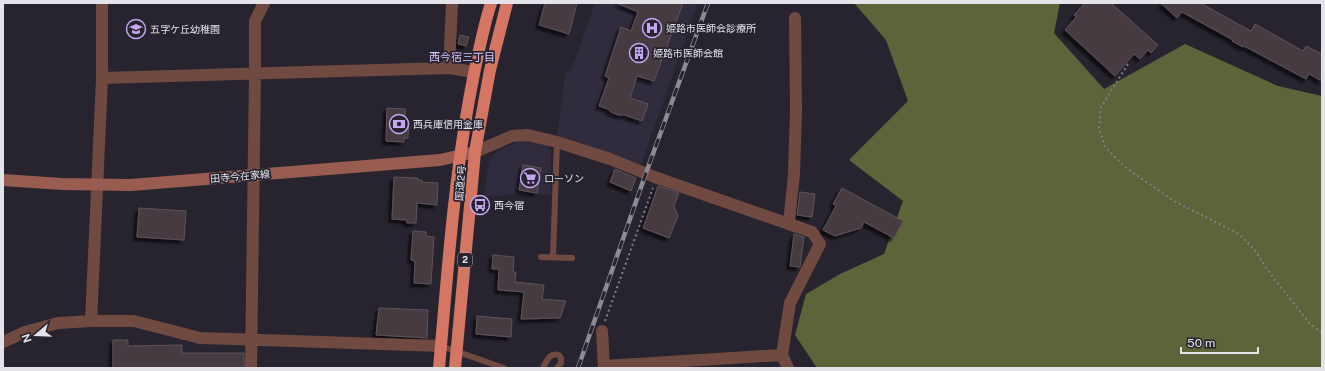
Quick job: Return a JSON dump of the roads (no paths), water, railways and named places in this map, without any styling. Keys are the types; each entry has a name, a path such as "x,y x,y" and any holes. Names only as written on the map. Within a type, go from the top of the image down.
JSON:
{"highway":[{"name":"国道2号","path":"439,368 460,156 474,72 491,3"},
{"name":"国道2号","path":"455,368 475,152 490,70 507,3"}],"main road":[{"name":"田寺今在家線","path":"3,180 62,184 131,185 440,160 475,152"}],"street":[{"path":"91,321 102,78 102,3"},
{"path":"251,368 255,21 264,3"},
{"path":"449,68 452,3"},
{"path":"789,223 794,174 796,110 795,18"},
{"path":"102,78 449,68 474,72"},
{"path":"475,152 512,136 528,135 557,142 610,159 657,178 812,232 820,244 790,303 782,355 788,368"},
{"path":"3,342 25,332 58,323 134,321 200,338 441,346"},
{"path":"602,331 604,367 743,363 782,355"}],"lane":[{"path":"553,257 557,142"},
{"path":"541,257 572,258"},
{"path":"441,346 504,368"},
{"path":"543,368 550,356 555,354 561,358 561,363 557,368"}],"railway":[{"path":"578,368 646,173 708,3"}],"place":[{"name":"姫路市医師会診療所","path":"652,28"},
{"name":"五字ケ丘幼稚園","path":"136,29"},
{"name":"姫路市医師会館","path":"639,53"},
{"name":"西兵庫信用金庫","path":"399,124"},
{"name":"ローソン","path":"530,178"},
{"name":"西今宿","path":"480,205"}],"district":[{"name":"西今宿三丁目","path":"462,57"}]}
